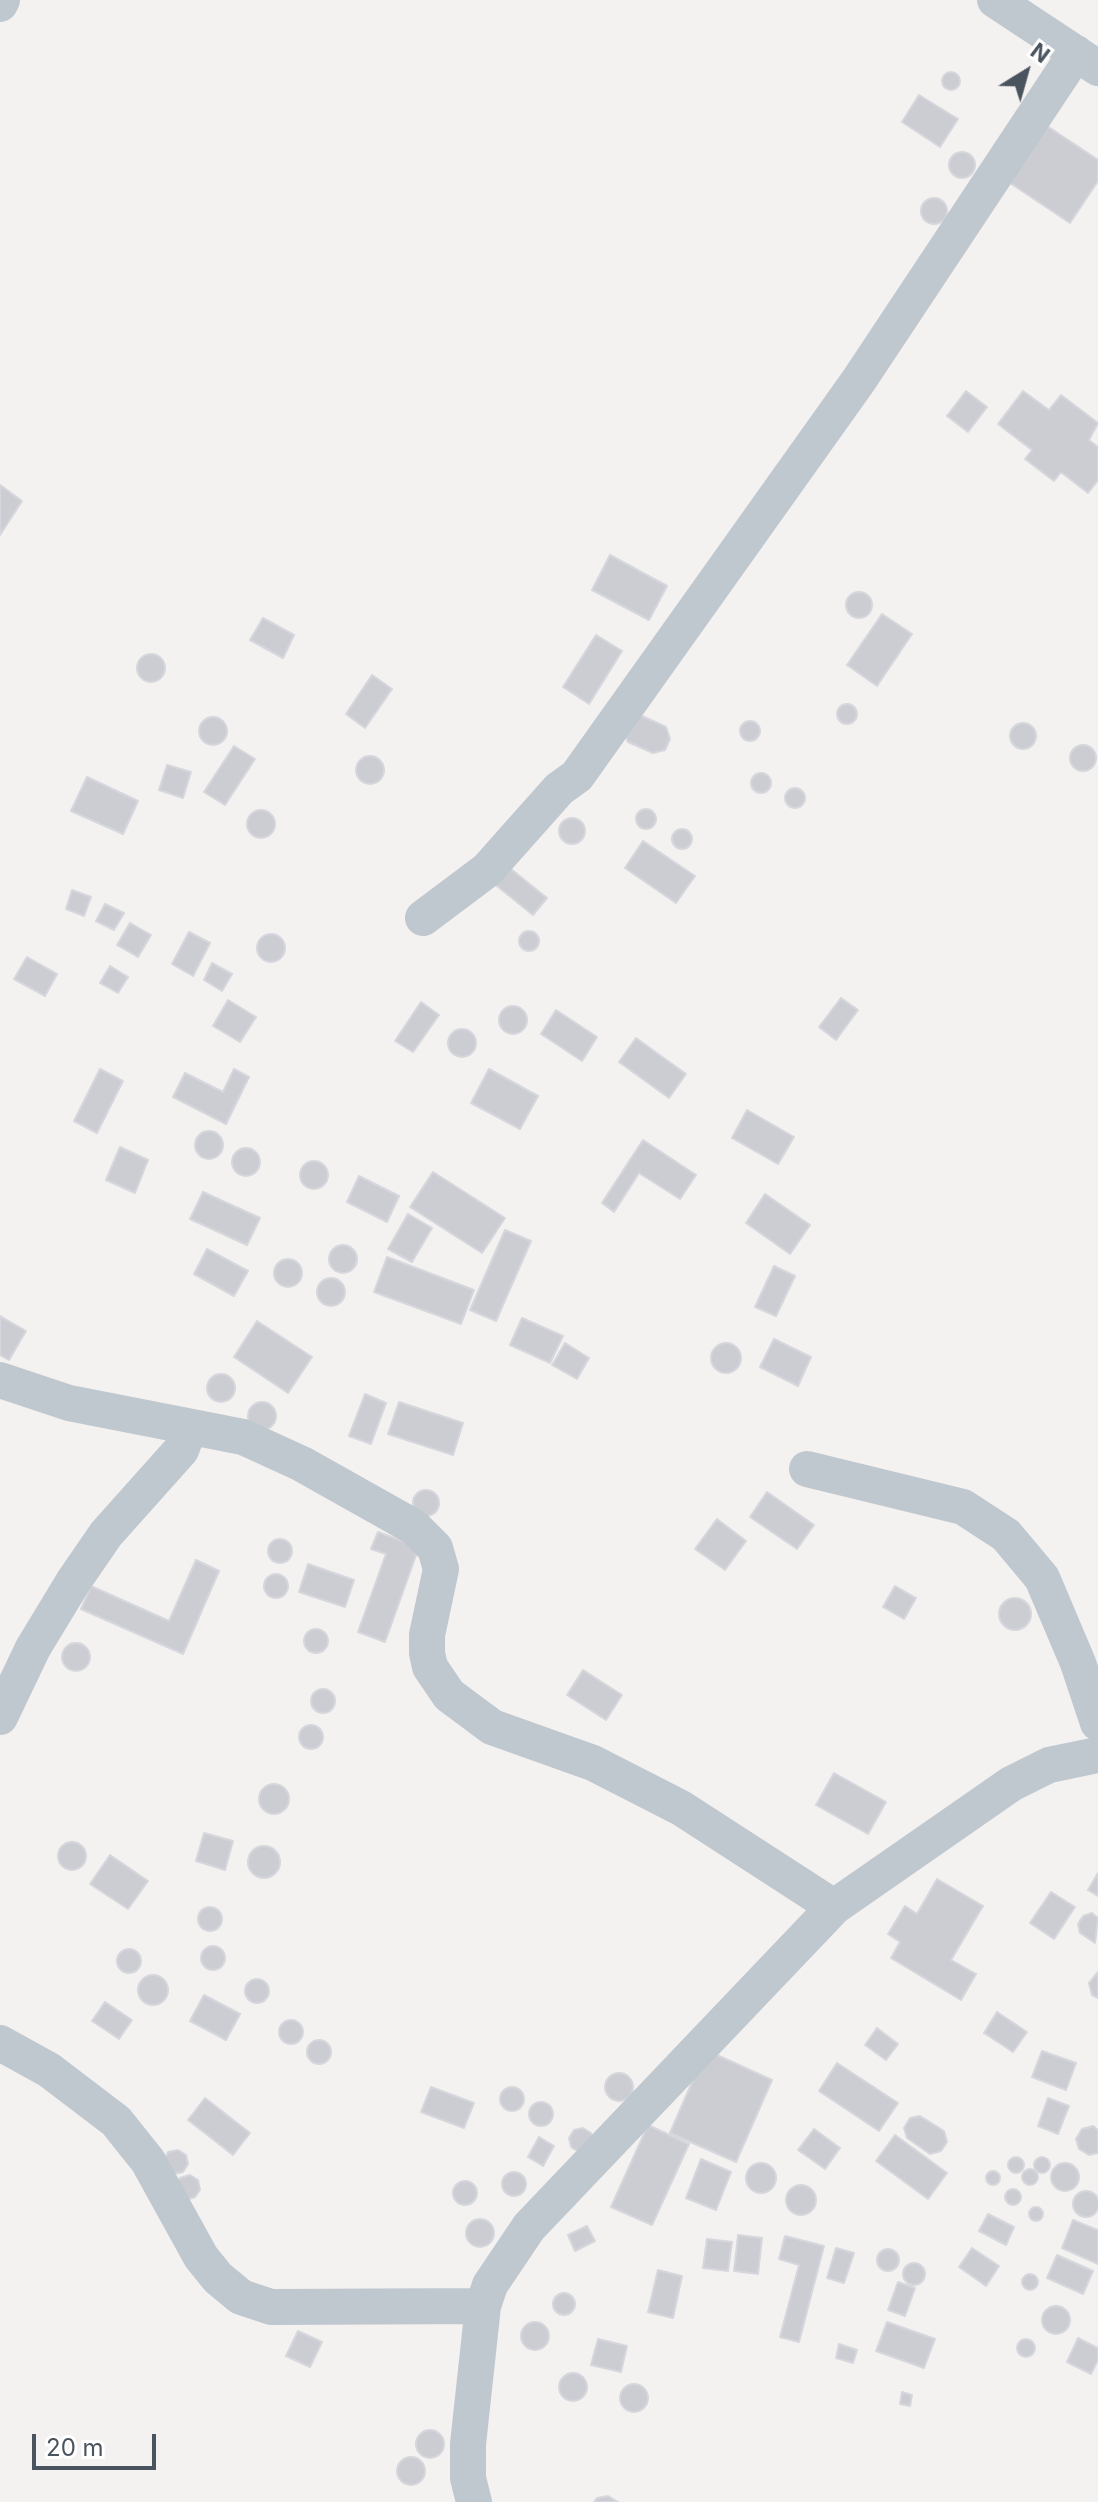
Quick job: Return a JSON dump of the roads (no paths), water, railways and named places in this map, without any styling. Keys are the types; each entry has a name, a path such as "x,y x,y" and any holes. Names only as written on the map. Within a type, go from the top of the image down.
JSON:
{"street":[{"path":"423,918 487,870 559,789 577,776 1087,61 995,0"},
{"path":"0,1380 69,1403 189,1429 243,1437 277,1451 427,1538 435,1548 441,1569 427,1635 430,1667 449,1695 492,1727 593,1763 681,1808 834,1907"},
{"path":"0,1717 33,1648 73,1582 106,1534 181,1450 189,1429"},
{"path":"807,1469 963,1507 1006,1535 1042,1578 1078,1663 1098,1723"},
{"path":"474,2502 468,2478 468,2444 483,2306 490,2285 529,2227 834,1907 1011,1784 1049,1765 1098,1755"},
{"path":"0,2043 49,2070 116,2121 148,2161 201,2257 218,2278 241,2297 271,2307 483,2306"}]}
